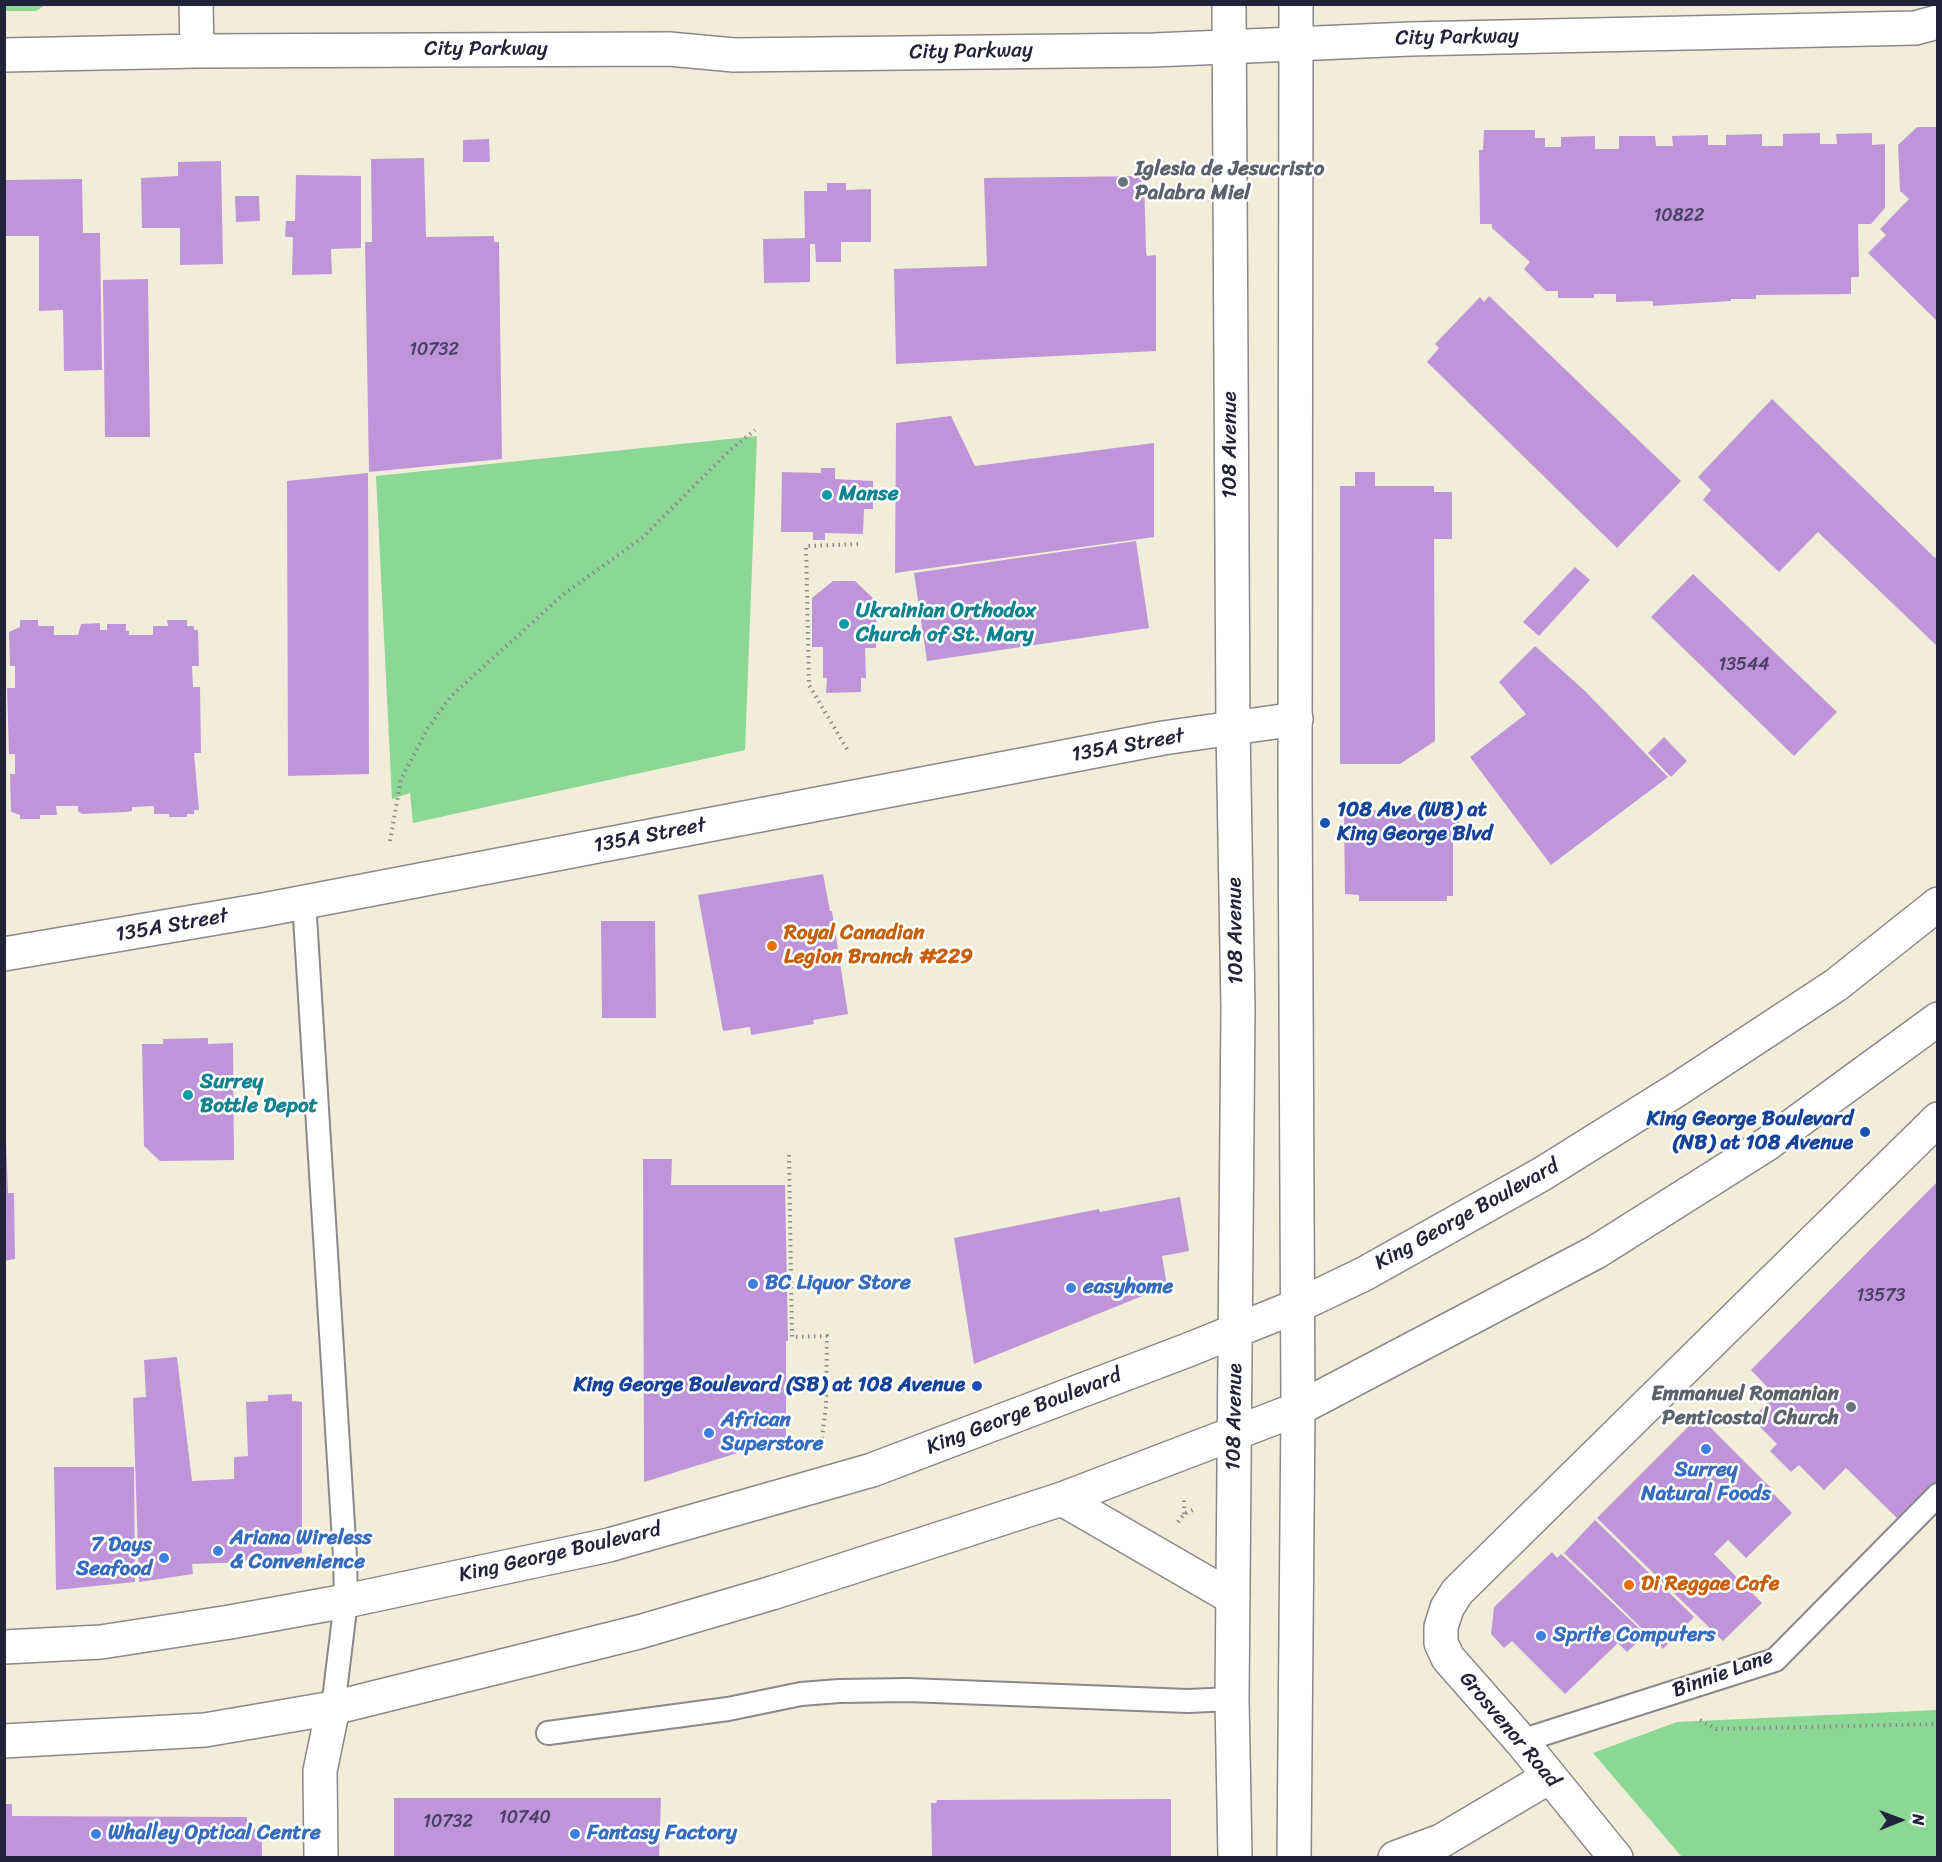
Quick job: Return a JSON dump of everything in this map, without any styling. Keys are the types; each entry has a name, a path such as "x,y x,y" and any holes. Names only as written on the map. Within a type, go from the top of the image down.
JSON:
{"main road":[{"path":"196,4 196,51"},
{"name":"108 Avenue","path":"1229,4 1233,728 1238,1007 1237,1330 1232,1699 1235,1857"},
{"path":"1294,1857 1298,1409 1296,4"},
{"name":"City Parkway","path":"4,56 196,51 669,49 745,55 1154,50 1296,42 1915,28 1938,22"},
{"name":"135A Street","path":"4,954 304,901 1152,740 1296,719"},
{"name":"King George Boulevard","path":"4,1647 102,1642 346,1601 609,1545 872,1470 1237,1330 1298,1306 1364,1274 1542,1174 1669,1095 1836,985 1938,904"},
{"path":"4,1741 205,1730 333,1708 639,1632 772,1593 1062,1499 1298,1409 1596,1252 1767,1144 1938,1019"},
{"name":"Grosvenor Road","path":"1616,1857 1521,1741 1448,1658 1441,1643 1441,1627 1447,1608 1456,1592 1938,1119"},
{"path":"1062,1499 1233,1598"},
{"path":"321,1857 320,1771 333,1708"},
{"path":"1395,1857 1441,1841 1549,1777"}],"lane":[{"path":"304,901 346,1601 333,1708"},
{"name":"Binnie Lane","path":"1521,1741 1775,1660 1938,1495"},
{"path":"548,1733 728,1710 801,1694 839,1691 909,1690 1188,1701 1232,1699"}],"path":[{"path":"390,841 401,779 428,729 451,696 564,593 642,538 728,453 755,430"},
{"path":"847,749 809,685 806,546 860,544"},
{"path":"789,1155 792,1337 827,1336 826,1406 822,1438"},
{"path":"1184,1498 1184,1514"},
{"path":"1661,1696 1716,1730 1938,1724"}],"green space":[{"path":"4,5 45,5 36,11 5,11"},
{"path":"757,436 745,750 413,823 410,793 392,799 376,476"},
{"path":"1937,1710 1937,1857 1682,1857 1593,1753 1677,1722"}],"building":[{"path":"1917,127 1938,127 1938,322 1868,253 1886,235 1880,229 1909,199 1900,191 1898,145"},
{"path":"1484,130 1535,130 1535,138 1545,138 1545,147 1561,147 1561,137 1595,136 1595,149 1619,149 1619,136 1655,136 1656,146 1673,146 1672,136 1708,135 1708,145 1726,145 1726,135 1762,134 1762,146 1783,146 1783,134 1820,133 1820,144 1837,144 1836,134 1872,133 1872,145 1885,144 1885,208 1871,224 1858,224 1859,277 1851,277 1851,294 1756,295 1756,299 1653,306 1653,301 1616,302 1616,294 1594,294 1594,298 1558,298 1558,291 1546,291 1524,269 1530,262 1492,228 1492,224 1480,224 1479,150 1483,150"},
{"path":"489,139 490,162 463,162 463,140"},
{"path":"424,158 426,237 494,236 494,242 499,242 502,459 369,472 365,242 372,242 371,159"},
{"path":"221,161 223,264 180,265 180,228 142,228 141,178 178,176 178,162"},
{"path":"296,175 361,176 361,248 331,249 332,274 292,275 293,237 285,237 286,221 295,221"},
{"path":"1144,176 1146,252 1147,256 1156,255 1156,351 896,364 894,269 987,266 984,178"},
{"path":"82,179 83,233 100,233 102,370 64,371 63,310 39,311 39,236 4,236 4,180"},
{"path":"827,183 846,183 846,190 871,189 871,242 841,242 841,262 816,262 815,244 810,244 810,282 764,283 763,239 805,238 804,191 827,191"},
{"path":"235,196 259,196 260,221 236,222"},
{"path":"148,279 150,437 105,437 103,280"},
{"path":"1489,296 1681,481 1617,548 1427,362 1439,348 1435,344 1480,297 1484,302"},
{"path":"1772,399 1935,558 1938,556 1938,647 1818,532 1779,572 1703,500 1711,490 1698,477"},
{"path":"951,416 975,466 1154,443 1154,537 895,573 896,423"},
{"name":"Manse","path":"821,468 835,468 835,479 873,481 873,509 864,509 863,534 825,533 825,540 813,540 813,532 781,532 782,472 821,473"},
{"path":"1355,472 1375,472 1375,486 1434,486 1434,492 1452,492 1452,539 1434,539 1435,741 1400,764 1340,764 1340,486 1355,486"},
{"path":"368,473 369,774 288,776 287,481"},
{"path":"1136,541 1149,628 927,661 914,573"},
{"path":"1575,567 1590,580 1539,636 1523,622"},
{"path":"1693,574 1837,712 1794,756 1651,617"},
{"name":"Ukrainian Orthodox Church of St. Mary","path":"833,581 855,581 876,601 876,648 865,648 866,678 861,678 861,692 826,693 827,678 823,678 823,647 812,647 812,598"},
{"path":"20,620 38,620 38,626 54,626 54,635 78,635 81,624 100,623 100,630 107,630 107,624 126,624 126,631 129,631 129,635 153,635 153,626 168,626 167,620 187,620 187,626 194,626 194,630 198,630 199,666 192,666 193,687 200,687 201,753 194,753 199,810 194,810 194,814 187,814 187,817 169,817 169,814 154,814 154,806 132,807 132,811 127,812 82,814 78,811 78,806 56,806 57,815 40,815 40,819 20,819 20,815 11,812 10,774 15,774 15,754 9,754 7,688 15,688 15,666 10,666 9,632 20,627"},
{"path":"1535,646 1585,691 1668,777 1551,865 1470,757 1526,714 1499,682"},
{"path":"1664,737 1687,761 1671,777 1648,753"},
{"path":"1407,810 1407,814 1451,814 1452,821 1459,822 1460,834 1453,834 1453,896 1447,896 1447,901 1359,901 1359,895 1345,894 1344,811"},
{"name":"Royal Canadian Legion Branch #229","path":"823,874 830,911 832,911 848,1014 813,1020 814,1024 751,1035 750,1027 723,1031 698,895"},
{"path":"601,921 655,921 656,1018 602,1018"},
{"name":"Surrey Bottle Depot","path":"208,1038 208,1044 233,1043 234,1160 160,1161 144,1146 142,1044 163,1044 163,1039"},
{"path":"4,1089 8,1193 14,1193 15,1259 4,1261"},
{"path":"643,1159 672,1159 671,1185 785,1185 788,1341 786,1341 786,1438 644,1482"},
{"name":"Emmanuel Romanian Penticostal Church","path":"1938,1181 1938,1489 1903,1524 1846,1468 1824,1490 1799,1465 1791,1472 1770,1451 1777,1444 1752,1419 1775,1395 1751,1370"},
{"path":"1180,1197 1189,1251 1162,1256 1167,1286 974,1364 954,1238 1099,1209 1100,1212"},
{"path":"177,1357 192,1481 234,1479 234,1457 248,1456 246,1402 268,1401 268,1395 292,1394 292,1401 302,1402 302,1553 250,1562 192,1564 193,1574 139,1582 133,1398 146,1397 144,1360"},
{"path":"1699,1416 1771,1488 1769,1489 1792,1513 1746,1558 1728,1540 1714,1554 1762,1603 1723,1641 1597,1518"},
{"path":"54,1467 134,1467 135,1582 56,1590"},
{"name":"Di Reggae Cafe","path":"1595,1520 1694,1617 1663,1649 1564,1553"},
{"path":"1552,1552 1557,1558 1561,1554 1642,1631 1642,1638 1627,1652 1618,1643 1565,1694 1512,1641 1504,1648 1491,1634 1494,1607"},
{"path":"394,1798 661,1798 659,1857 394,1857"},
{"path":"1171,1799 1171,1857 932,1857 931,1803 936,1803 937,1800"},
{"path":"4,1804 12,1804 12,1816 247,1817 247,1829 262,1829 262,1857 4,1857"}],"place":[{"name":"Iglesia de Jesucristo Palabra Miel","path":"1123,182"},
{"name":"Manse","path":"827,495"},
{"name":"Ukrainian Orthodox Church of St. Mary","path":"844,624"},
{"name":"108 Ave (WB) at King George Blvd","path":"1325,823"},
{"name":"Royal Canadian Legion Branch #229","path":"772,946"},
{"name":"Surrey Bottle Depot","path":"188,1095"},
{"name":"King George Boulevard (NB) at 108 Avenue","path":"1865,1132"},
{"name":"BC Liquor Store","path":"753,1284"},
{"name":"easyhome","path":"1071,1288"},
{"name":"King George Boulevard (SB) at 108 Avenue","path":"977,1386"},
{"name":"Emmanuel Romanian Penticostal Church","path":"1851,1407"},
{"name":"African Superstore","path":"709,1433"},
{"name":"Surrey Natural Foods","path":"1706,1449"},
{"name":"Ariana Wireless & Convenience","path":"218,1551"},
{"name":"7 Days Seafood","path":"164,1558"},
{"name":"Di Reggae Cafe","path":"1629,1585"},
{"name":"Sprite Computers","path":"1541,1636"},
{"name":"Whalley Optical Centre","path":"96,1834"},
{"name":"Fantasy Factory","path":"575,1834"}]}
